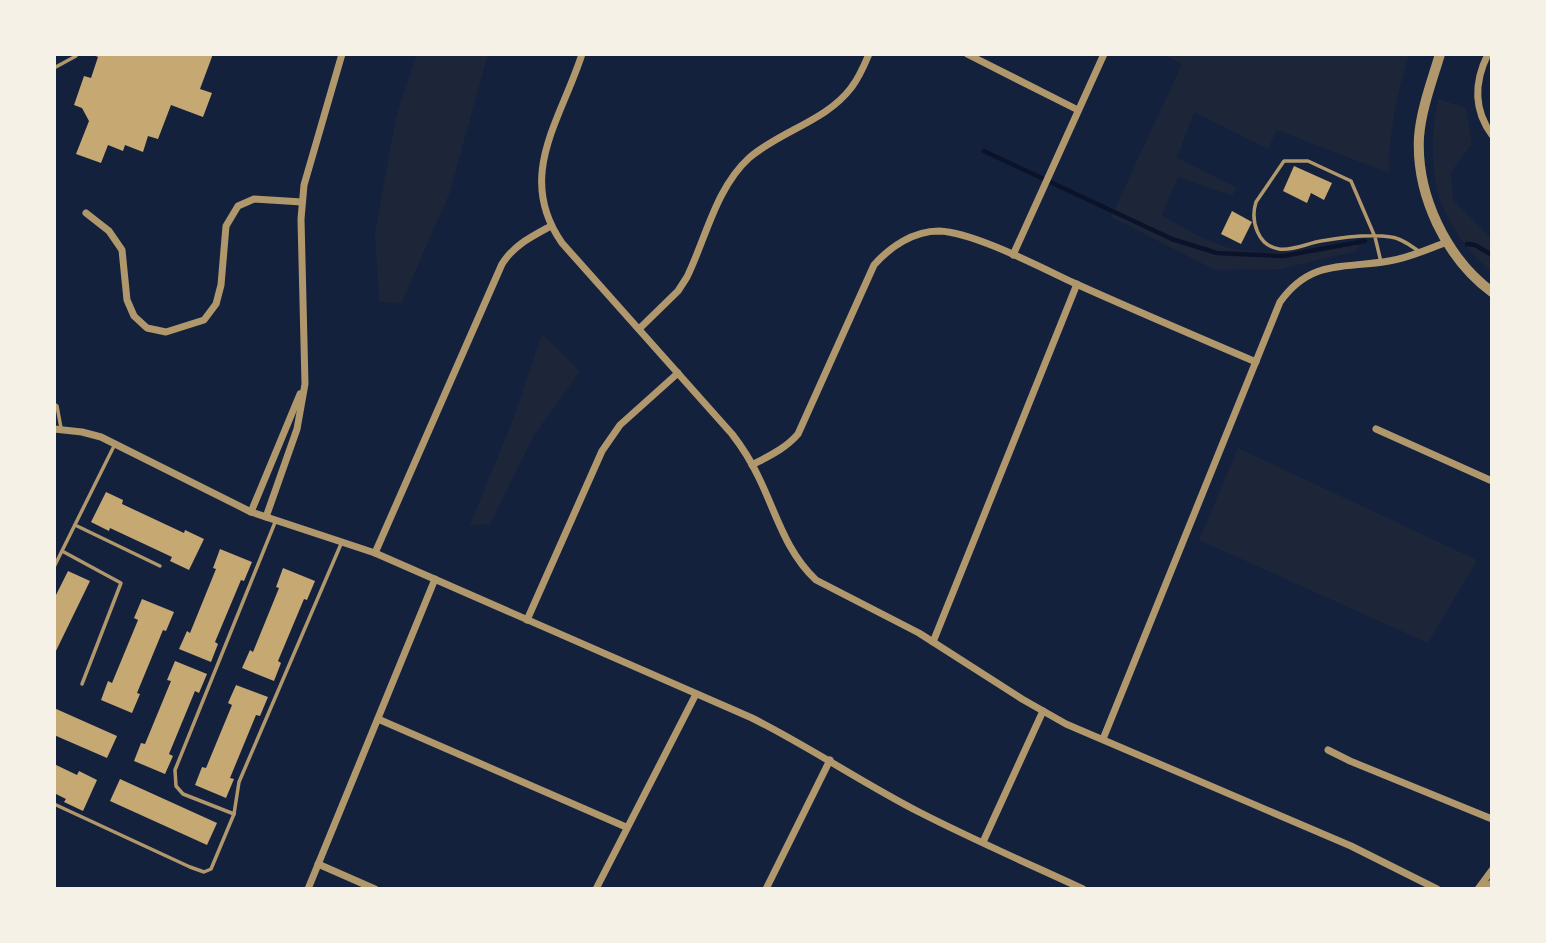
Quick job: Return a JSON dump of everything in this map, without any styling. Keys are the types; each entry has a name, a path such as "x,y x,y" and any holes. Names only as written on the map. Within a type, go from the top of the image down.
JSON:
{"street":[{"path":"266,517 297,429 305,384 302,202 304,185 342,54"},
{"path":"582,54 545,150 541,168 545,211 551,226 562,243 732,434 752,465 791,551 806,571 816,580 933,642 1066,724 1351,846 1437,889"},
{"path":"639,330 678,291 687,277 729,180 750,157 827,111 851,88 869,54"},
{"path":"967,54 1078,110"},
{"path":"1013,255 1104,54"},
{"path":"1440,54 1419,138 1421,165 1432,213 1447,242 1466,269 1492,292"},
{"path":"1488,54 1480,69 1477,92 1478,109 1492,135"},
{"path":"86,214 109,231 122,250 127,300 134,316 147,328 166,332 204,320 216,304 221,285 226,226 238,206 254,199 302,202"},
{"path":"375,553 502,264 509,253 521,243 551,226"},
{"path":"752,465 789,444 798,434 867,279 883,256 908,238 935,231 963,236 1013,255 1256,362"},
{"path":"1103,739 1280,302 1299,280 1324,268 1381,262 1447,242"},
{"path":"933,642 1077,284"},
{"path":"527,620 602,451 620,425 678,373"},
{"path":"251,512 305,384"},
{"path":"58,429 100,437 251,512 375,553 752,718 921,813 1083,889"},
{"path":"1376,429 1492,481"},
{"path":"307,889 435,579"},
{"path":"596,889 696,694"},
{"path":"983,842 1043,711"},
{"path":"378,719 626,828"},
{"path":"1328,750 1492,820"},
{"path":"766,889 830,760"},
{"path":"318,864 375,889"},
{"path":"1480,889 1492,870"},
{"path":"1480,889 1492,883"}],"lane":[{"path":"54,68 76,56"},
{"path":"1381,262 1375,237 1351,181 1308,161 1284,161 1253,210 1259,236 1264,242 1279,249 1290,249 1324,240 1375,237 1396,237 1420,252"},
{"path":"54,404 57,406 58,429"},
{"path":"54,567 115,444"},
{"path":"234,814 183,794 176,786 175,770 276,520"},
{"path":"75,525 160,566"},
{"path":"54,804 204,872 211,869 234,814 239,782 342,542"},
{"path":"62,551 121,583 82,684"}],"shaded area":[{"path":"417,54 488,54 450,192 401,304 379,301 375,233 396,117"},
{"path":"1162,54 1409,54 1394,113 1389,173 1277,130 1268,149 1194,112 1177,158 1237,188 1232,196 1178,177 1162,215 1207,240 1235,249 1280,252 1359,242 1356,251 1281,269 1215,270 1111,217 1182,64"},
{"path":"1438,99 1466,108 1472,144 1451,172 1453,200 1492,239 1492,273 1458,235 1439,194 1434,173 1433,150"},
{"path":"542,334 580,371 534,435 490,524 470,525 514,417"},
{"path":"1238,448 1477,560 1428,643 1199,540"}],"building":[{"path":"92,54 213,54 200,89 212,93 203,117 171,105 158,139 148,136 143,152 125,145 123,151 108,145 101,163 76,154 89,121 82,108 74,105 84,76 91,78 98,57"},
{"path":"1294,166 1332,183 1324,200 1311,193 1307,203 1283,191"},
{"path":"1232,211 1252,222 1241,244 1221,234"},
{"path":"106,492 123,500 122,504 184,533 185,530 204,539 189,570 170,561 172,557 91,522"},
{"path":"220,549 252,562 244,581 241,580 215,642 218,644 211,662 179,649 187,631 190,633 216,569 213,568"},
{"path":"283,568 315,581 307,600 304,599 278,661 281,663 274,681 242,668 250,650 253,652 279,588 276,587"},
{"path":"68,571 90,581 54,655 54,599"},
{"path":"142,599 174,612 166,631 163,630 137,693 140,694 132,713 101,700 108,681 112,683 138,620 134,618"},
{"path":"175,661 207,674 199,693 195,691 169,754 173,756 165,774 134,761 141,743 145,744 171,681 167,680"},
{"path":"236,685 268,697 260,716 256,715 230,778 234,779 226,798 195,785 202,767 206,768 232,705 228,703"},
{"path":"54,708 117,736 107,758 54,735"},
{"path":"54,764 77,775 79,771 97,780 83,811 64,802 66,799 54,793"},
{"path":"120,779 217,823 207,845 110,801"}],"waterway":[{"path":"984,151 1172,239 1217,253 1283,256 1365,241"},
{"path":"1467,244 1475,245 1492,255"}]}
